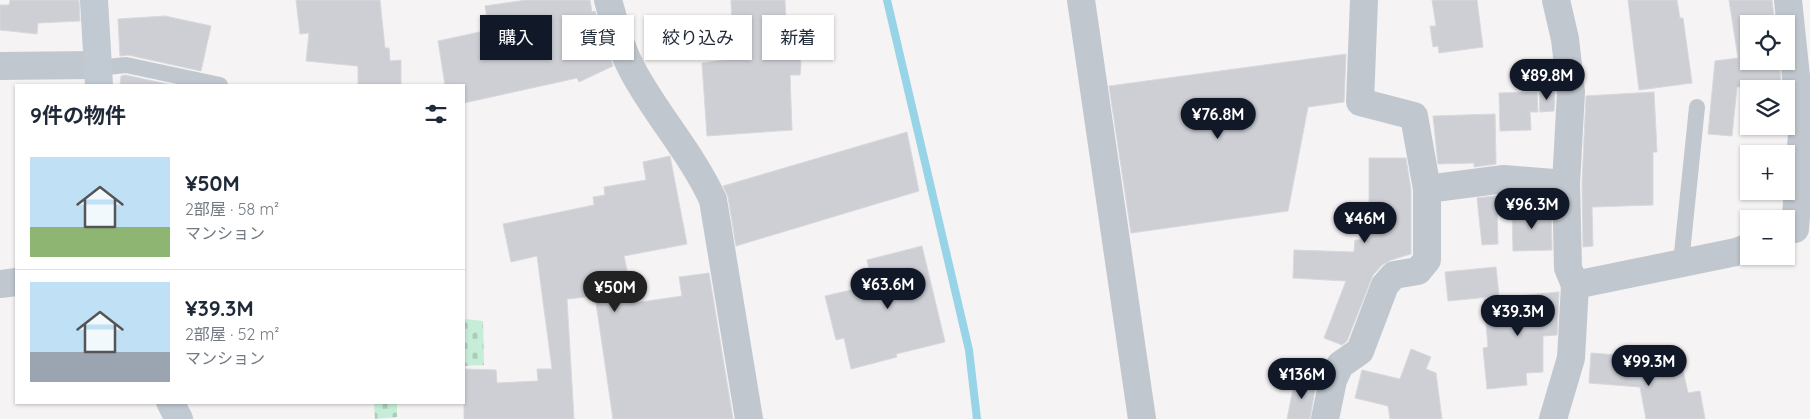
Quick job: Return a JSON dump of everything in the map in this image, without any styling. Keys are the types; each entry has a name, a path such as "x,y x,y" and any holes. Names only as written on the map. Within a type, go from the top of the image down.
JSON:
{"main road":[{"path":"94,0 98,72"},
{"path":"171,404 179,419"}],"street":[{"path":"608,0 622,49 634,73 704,180 713,200 749,419"},
{"path":"1081,0 1142,419"},
{"path":"1325,419 1333,380 1340,365 1360,351 1385,285 1394,275 1418,270 1427,260 1427,189 1414,116 1360,102 1364,0"},
{"path":"1553,419 1571,358 1575,285 1568,268 1566,184 1571,92 1565,39 1556,0"},
{"path":"1788,0 1802,134 1797,230"},
{"path":"0,66 98,72"},
{"path":"1427,189 1504,179 1566,184"},
{"path":"1575,285 1740,250"},
{"path":"0,284 15,282"}],"lane":[{"path":"98,72 126,65 215,84"},
{"path":"1681,263 1697,108"}],"green space":[{"path":"465,319 483,321 484,365 465,366"},
{"path":"374,404 397,404 397,417 375,419"}],"building":[{"path":"10,0 79,0 80,21 38,23 37,34 0,30 0,5 9,5"},
{"path":"296,0 380,0 385,48 389,48 390,61 401,60 401,84 358,84 358,66 306,61 309,33 300,34"},
{"path":"526,0 590,0 592,12 595,11 596,15 562,15 562,60 611,60 613,66 579,82 577,78 465,103 465,84 445,84 438,41 480,32 480,60 552,60 552,15 486,15 485,6"},
{"path":"731,0 785,0 786,15 762,15 762,60 801,60 800,75 790,75 792,130 707,136 702,63 725,60 752,60 752,15 732,15"},
{"path":"1432,0 1477,0 1483,47 1439,53 1438,46 1433,47 1430,26 1436,26"},
{"path":"1628,0 1677,0 1680,18 1683,18 1692,83 1639,90"},
{"path":"1729,0 1772,0 1774,15 1740,15 1740,70 1780,70 1781,80 1740,80 1740,87 1737,87 1732,136 1708,134 1715,61 1738,58"},
{"path":"165,16 211,26 201,71 128,55 120,56 118,19"},
{"path":"1346,54 1344,102 1308,107 1288,211 1131,233 1109,86"},
{"path":"125,75 167,84 120,84 121,76"},
{"path":"1555,90 1554,111 1540,112 1539,91"},
{"path":"1537,92 1538,112 1530,112 1531,130 1500,131 1499,93"},
{"path":"1654,92 1657,152 1653,152 1653,205 1592,207 1593,246 1583,247 1582,184 1586,96"},
{"path":"1495,114 1496,164 1474,167 1474,163 1438,164 1433,116"},
{"path":"907,132 919,191 736,246 728,197 723,186"},
{"path":"670,156 687,244 624,256 634,303 682,296 679,277 709,273 733,419 613,419 595,296 567,299 574,419 464,419 465,369 496,370 497,383 538,381 537,369 552,369 537,256 511,262 503,224 594,205 593,197 605,195 604,187 646,180 643,162"},
{"path":"1369,158 1406,158 1411,190 1411,254 1391,260 1382,265 1373,275 1347,341 1342,345 1324,338 1346,281 1293,278 1294,250 1354,252 1355,240 1361,240 1361,210 1369,210"},
{"path":"1512,195 1514,207 1497,209 1498,244 1482,245 1477,198"},
{"path":"1551,208 1552,250 1513,251 1512,210"},
{"path":"922,246 945,342 896,354 897,357 851,369 844,338 836,340 825,296 873,285 867,260"},
{"path":"1496,267 1499,296 1448,301 1445,272"},
{"path":"1559,292 1557,335 1543,336 1543,372 1526,373 1527,385 1487,389 1483,348 1488,347 1484,299"},
{"path":"1411,349 1431,357 1426,369 1436,373 1442,419 1390,419 1388,406 1355,398 1362,370 1400,379"},
{"path":"1591,353 1644,357 1647,377 1683,370 1688,393 1700,391 1705,419 1646,419 1640,387 1589,383"},
{"path":"1295,379 1316,383 1310,419 1287,419"}],"waterway":[{"path":"887,0 969,350 977,419"}]}
